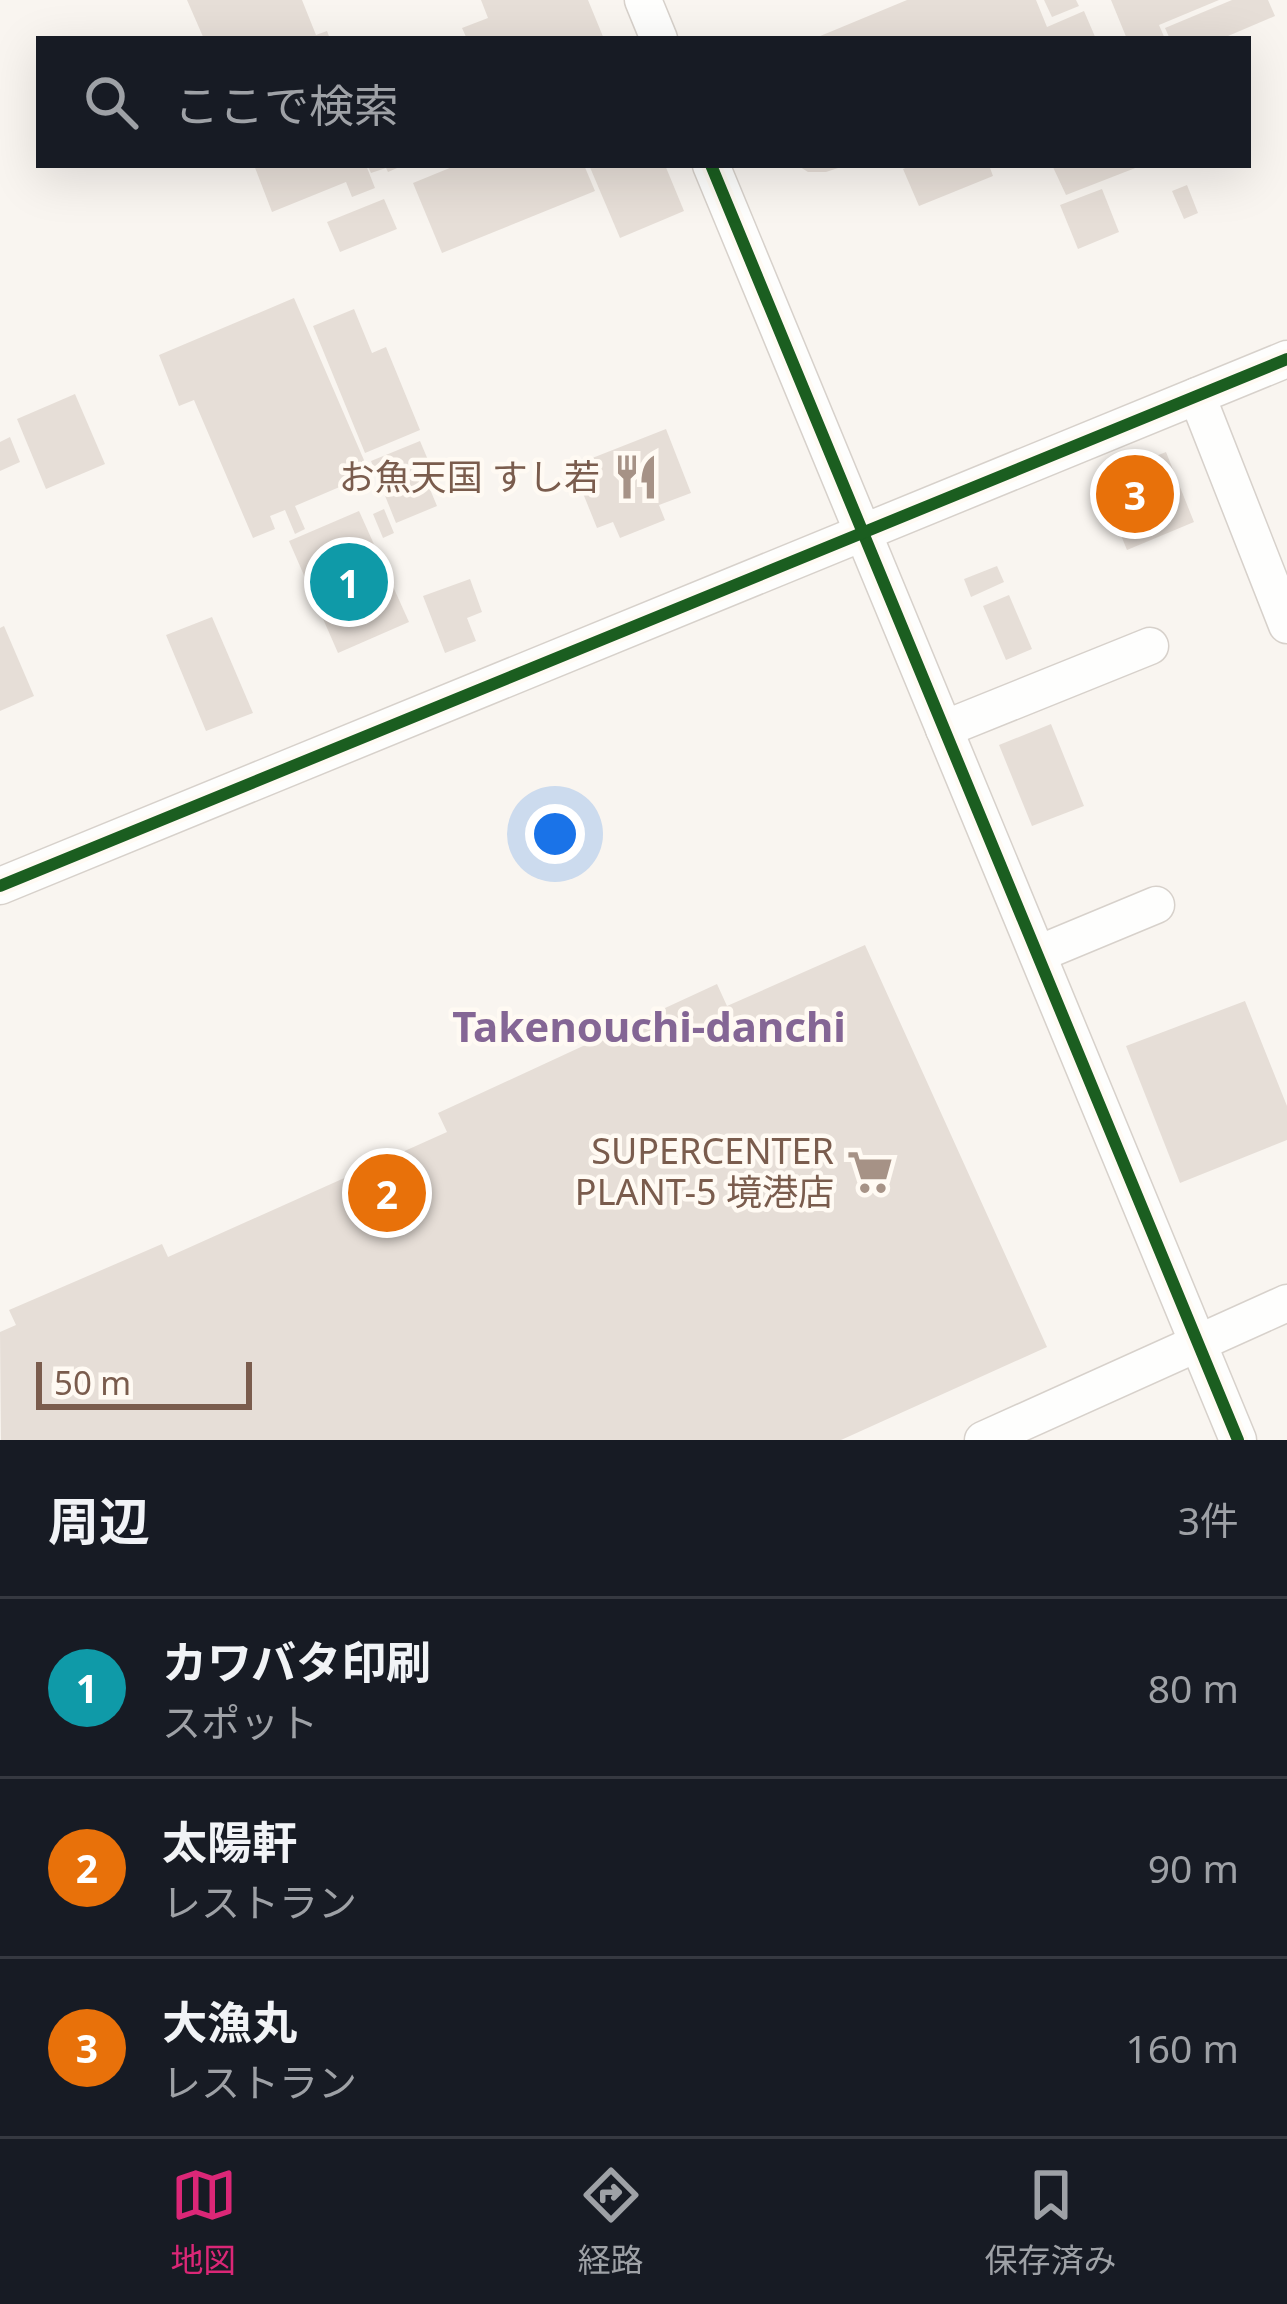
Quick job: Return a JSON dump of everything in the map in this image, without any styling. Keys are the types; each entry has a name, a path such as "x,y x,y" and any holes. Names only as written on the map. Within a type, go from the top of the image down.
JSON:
{"street":[{"path":"643,0 658,36"},
{"path":"712,168 1238,1440"},
{"path":"0,886 1287,359"},
{"path":"1197,396 1287,625"},
{"path":"944,729 1150,646"},
{"path":"1038,954 1156,905"},
{"path":"983,1440 1287,1303"}],"building":[{"path":"187,0 302,0 316,35 327,31 329,36 203,36"},
{"path":"481,0 588,0 603,36 466,36 462,28 488,18"},
{"path":"907,0 1036,0 1047,27 1084,11 1095,36 820,36"},
{"path":"1044,0 1076,0 1079,6 1052,17"},
{"path":"1111,0 1219,0 1159,25 1164,36 1126,36"},
{"path":"1232,0 1268,0 1275,16 1228,36 1169,36 1165,28"},
{"path":"255,168 367,168 375,188 352,197 346,182 272,212"},
{"path":"450,168 585,168 595,191 442,253 413,183"},
{"path":"590,168 666,168 684,211 620,238"},
{"path":"802,168 838,168 826,172"},
{"path":"990,168 993,176 919,206 903,169"},
{"path":"1053,168 1135,168 1066,195"},
{"path":"1187,185 1198,213 1184,219 1172,191"},
{"path":"1102,189 1119,232 1078,249 1060,205"},
{"path":"384,199 397,229 340,252 327,222"},
{"path":"294,298 370,474 295,506 305,529 295,534 285,510 270,516 275,529 253,538 194,400 179,406 159,355"},
{"path":"354,309 372,353 386,347 420,430 365,453 313,326"},
{"path":"75,394 105,464 46,489 17,419"},
{"path":"666,429 691,493 659,505 665,520 620,538 613,522 597,528 572,466"},
{"path":"10,437 20,462 0,471 0,442"},
{"path":"420,441 431,467 422,470 437,506 396,523 371,461"},
{"path":"1166,452 1194,522 1127,550 1098,479"},
{"path":"384,509 394,533 383,538 373,514"},
{"path":"359,511 409,622 338,653 289,541"},
{"path":"997,566 1004,582 971,597 964,579"},
{"path":"470,579 482,612 467,618 476,641 445,653 423,596"},
{"path":"1009,595 1032,649 1006,660 983,606"},
{"path":"212,617 253,713 206,731 166,635"},
{"path":"4,626 34,696 0,711 0,628"},
{"path":"1051,724 1084,806 1032,826 999,745"},
{"path":"865,945 1047,1347 841,1440 1,1440 0,1332 16,1325 9,1310 162,1244 168,1257 447,1132 438,1113 717,984 727,1006"},
{"path":"1245,1001 1287,1106 1287,1140 1180,1183 1126,1046"}],"cycle path":[{"path":"712,168 1238,1440"},
{"path":"0,886 1287,359"}],"place":[{"name":"お魚天国 すし若","path":"636,477"},
{"name":"大漁丸","path":"1135,494"},
{"name":"カワバタ印刷","path":"349,582"},
{"name":"SUPERCENTER PLANT-5 境港店","path":"870,1172"},
{"name":"太陽軒","path":"387,1193"}],"district":[{"name":"Takenouchi-danchi","path":"649,1027"}]}
